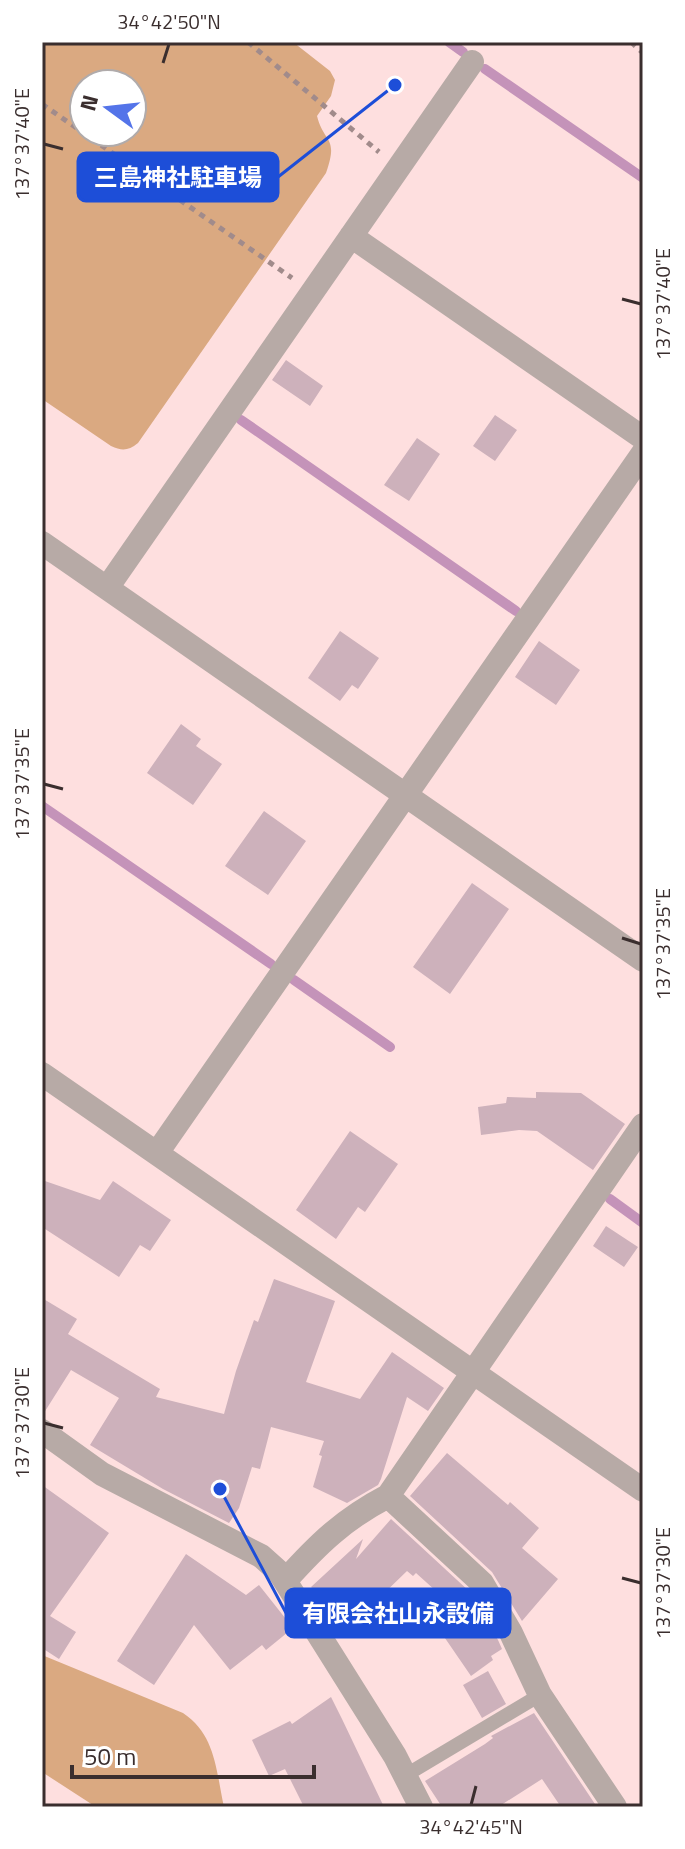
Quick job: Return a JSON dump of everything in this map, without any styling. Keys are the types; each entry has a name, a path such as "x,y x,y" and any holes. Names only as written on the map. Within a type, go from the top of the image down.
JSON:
{"street":[{"path":"107,588 472,62"},
{"path":"351,236 643,438"},
{"path":"157,1153 643,453"},
{"path":"42,543 643,960"},
{"path":"42,1074 643,1490"},
{"path":"285,1581 335,1528 388,1496 643,1125"},
{"path":"42,1431 102,1474 261,1556 285,1581 406,1775 421,1807"},
{"path":"388,1496 482,1583 511,1633 540,1695 615,1807"}],"lane":[{"path":"406,1775 540,1695"}],"path":[{"path":"248,42 399,168"},
{"path":"631,42 643,53"},
{"path":"42,104 312,293"}],"shaded area":[{"path":"42,42 293,42 330,71 335,80 331,96 317,116 331,146 326,173 138,443 125,449 111,446 42,399"},
{"path":"42,1655 183,1713 194,1722 213,1755 224,1807 96,1807 42,1772"}],"building":[{"path":"286,360 323,386 310,406 272,380"},
{"path":"495,415 517,430 495,461 473,446"},
{"path":"417,438 440,454 409,501 384,485"},
{"path":"340,631 379,658 358,689 352,685 340,701 308,678"},
{"path":"539,641 580,670 556,705 515,677"},
{"path":"181,724 201,739 196,746 222,764 193,805 147,773"},
{"path":"264,811 306,841 268,895 225,866"},
{"path":"472,883 509,909 450,994 413,967"},
{"path":"536,1092 581,1093 625,1124 593,1170 537,1131 481,1135 478,1107 506,1103 507,1097 536,1098"},
{"path":"350,1131 398,1164 365,1212 358,1207 336,1239 296,1210"},
{"path":"42,1180 100,1200 113,1181 171,1220 150,1251 140,1245 119,1277 42,1227"},
{"path":"606,1226 638,1247 624,1267 593,1246"},
{"path":"274,1279 335,1301 306,1382 360,1399 392,1352 444,1388 428,1411 407,1397 378,1485 347,1503 313,1487 324,1441 271,1427 260,1469 252,1467 239,1508 229,1523 163,1489 90,1445 119,1398 71,1370 42,1416 42,1298 77,1319 68,1334 160,1389 156,1397 224,1414 254,1320 258,1322"},
{"path":"447,1453 539,1528 522,1548 558,1579 522,1621 492,1572 410,1496"},
{"path":"42,1485 109,1533 50,1616 76,1632 59,1659 42,1648"},
{"path":"391,1519 470,1592 498,1640 502,1649 471,1676 436,1625 457,1610 416,1573 413,1576 407,1571 375,1602 370,1597 344,1621 311,1587 363,1539 356,1559"},
{"path":"186,1554 246,1595 259,1585 293,1628 266,1650 262,1645 230,1670 194,1625 154,1685 117,1661"},
{"path":"488,1671 506,1704 482,1718 463,1685"},
{"path":"331,1697 384,1807 304,1807 285,1769 269,1776 252,1740 290,1721 292,1724"},
{"path":"534,1713 597,1807 561,1807 542,1779 498,1807 442,1807 425,1781 485,1744 493,1738 491,1736"}],"waterway":[{"path":"449,42 463,52"},
{"path":"485,69 643,178"},
{"path":"241,420 516,611"},
{"path":"42,806 271,964"},
{"path":"294,980 390,1047"},
{"path":"610,1199 643,1223"}],"place":[{"name":"三島神社駐車場","path":"395,85"},
{"name":"有限会社山永設備","path":"220,1489"}]}
